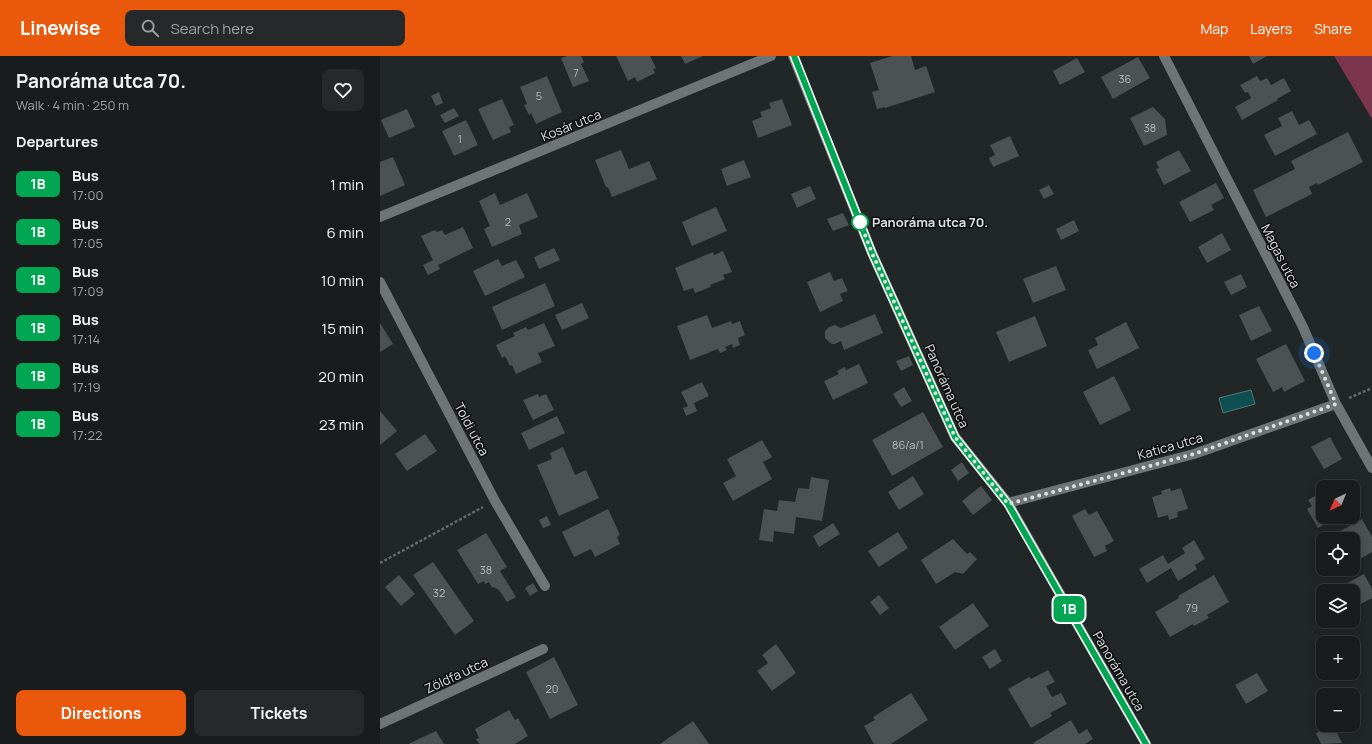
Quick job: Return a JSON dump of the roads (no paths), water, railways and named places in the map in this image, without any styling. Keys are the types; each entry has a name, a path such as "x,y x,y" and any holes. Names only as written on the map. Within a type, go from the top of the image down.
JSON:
{"street":[{"name":"Kosár utca","path":"380,217 771,56"},
{"name":"Panoráma utca","path":"794,56 872,253 955,437 1008,504 1146,744"},
{"name":"Magas utca","path":"1164,56 1303,327 1336,404 1372,468"},
{"name":"Toldi utca","path":"380,282 495,501 545,586"},
{"name":"Katica utca","path":"1008,504 1194,454 1336,404"},
{"name":"Zöldfa utca","path":"380,724 543,649"}],"water":[{"path":"1251,390 1255,404 1223,413 1219,398"}],"place":[{"name":"Panoráma utca 70.","path":"860,222"}]}
